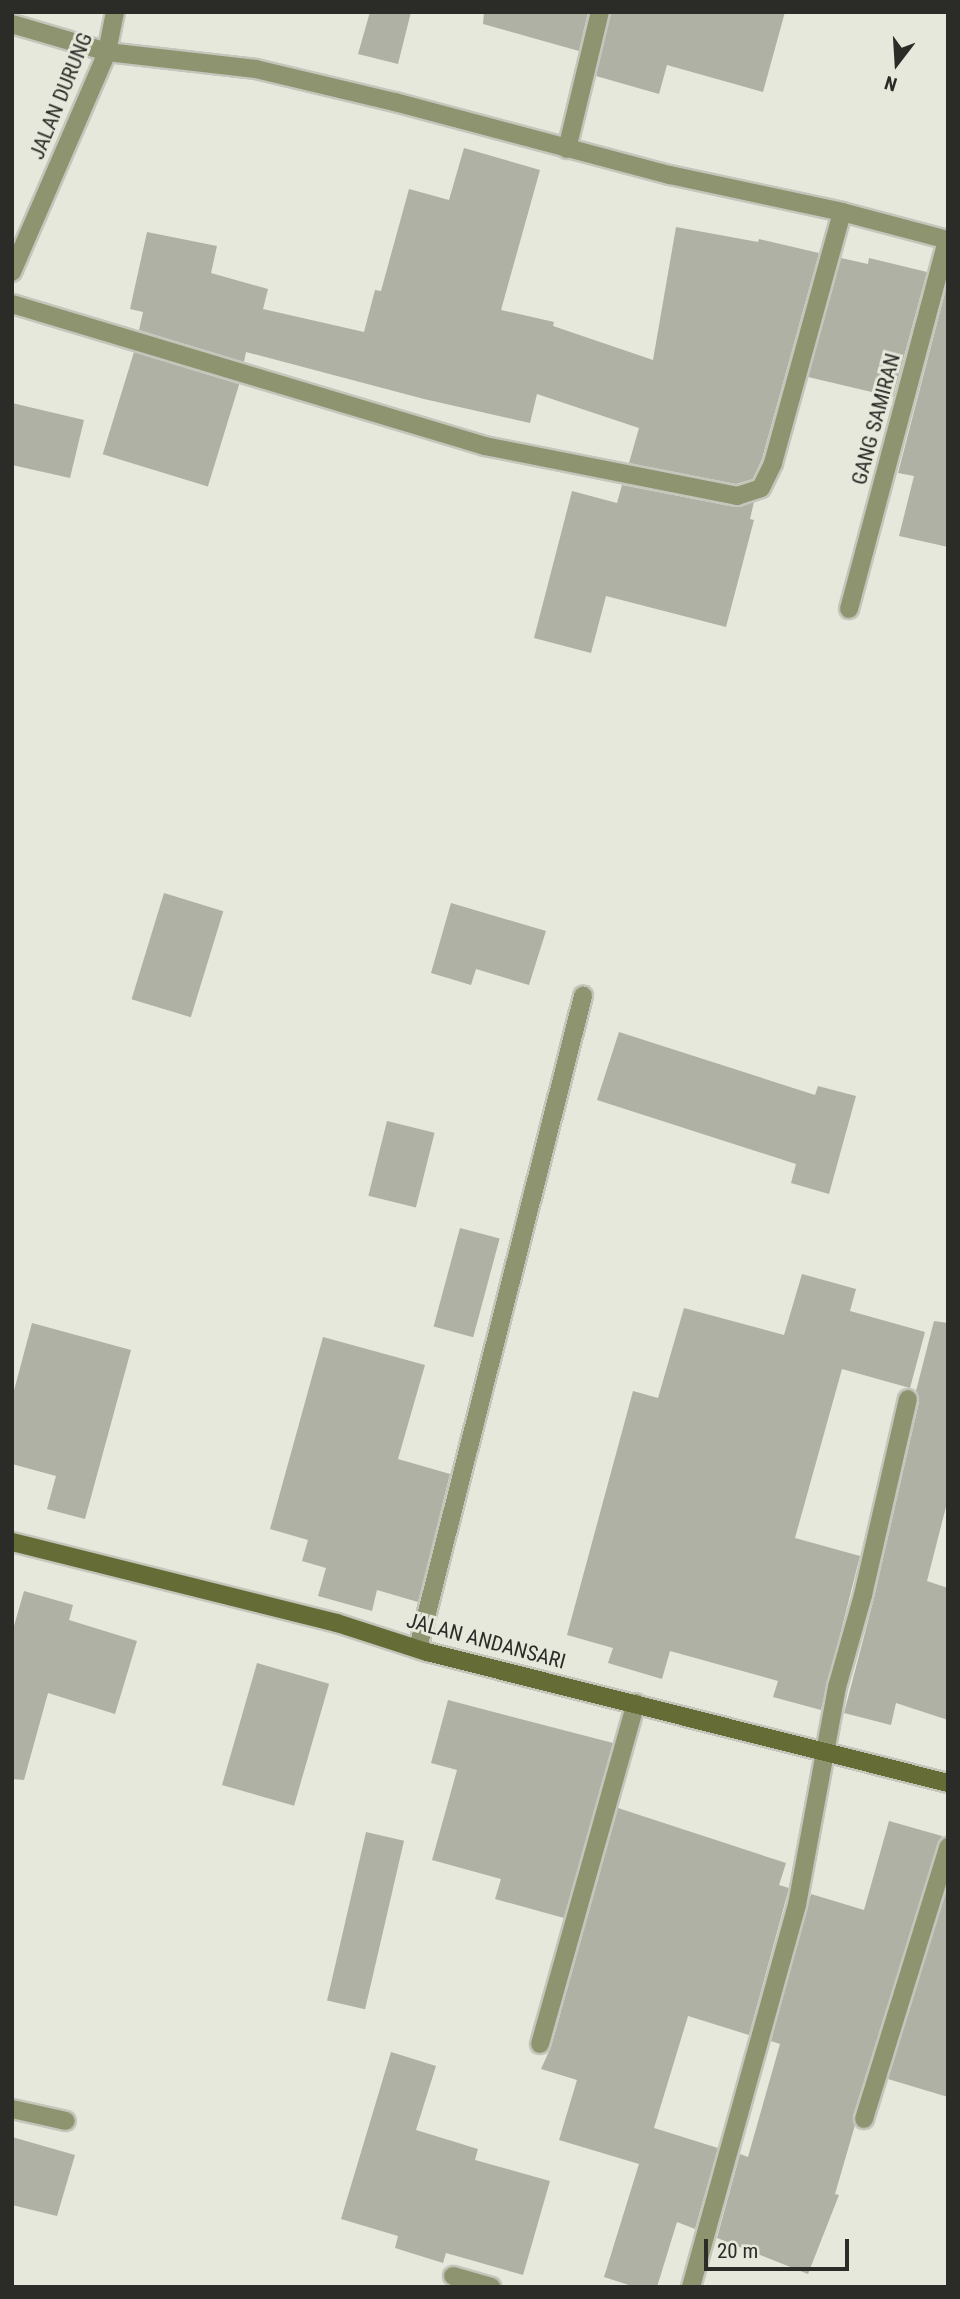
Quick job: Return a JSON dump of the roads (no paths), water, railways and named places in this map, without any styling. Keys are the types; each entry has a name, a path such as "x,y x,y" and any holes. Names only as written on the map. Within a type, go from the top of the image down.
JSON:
{"street":[{"name":"JALAN DURUNG","path":"12,272 107,52 115,12"},
{"path":"567,149 600,12"},
{"path":"12,24 107,52 256,69 395,102 670,176 842,212 947,240"},
{"path":"12,304 485,446 737,496 761,488 773,463 842,212"},
{"name":"GANG SAMIRAN","path":"849,609 947,240"},
{"path":"418,1648 583,996"},
{"path":"691,2287 797,1905 837,1687 863,1595 908,1399"},
{"name":"JALAN ANDANSARI","path":"12,1542 337,1623 418,1648 825,1754 948,1783"},
{"path":"540,2044 636,1703"},
{"path":"864,2119 948,1847"},
{"path":"12,2109 66,2121"},
{"path":"453,2276 491,2287"}]}
